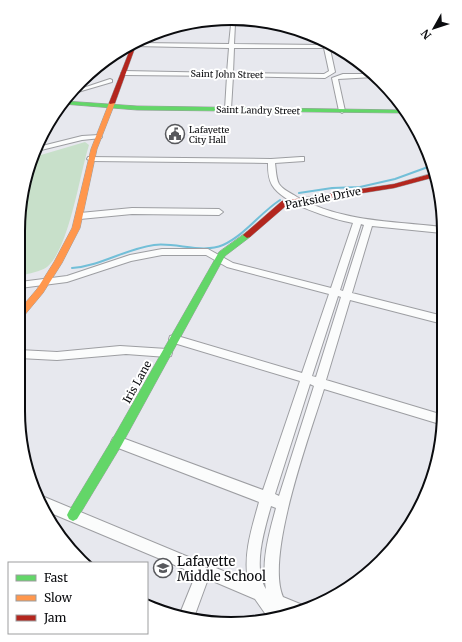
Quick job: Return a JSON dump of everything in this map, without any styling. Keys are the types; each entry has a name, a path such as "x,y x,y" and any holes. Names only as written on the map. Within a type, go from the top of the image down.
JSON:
{"street":[{"path":"228,109 234,25"},
{"path":"142,45 324,47"},
{"name":"Saint John Street","path":"124,73 330,75 332,72 327,49"},
{"path":"25,308 46,281 69,244 80,216 91,159 133,50"},
{"path":"342,111 334,81 337,77 367,76"},
{"path":"80,91 110,81"},
{"path":"70,103 111,106"},
{"name":"Saint Landry Street","path":"111,106 398,112"},
{"path":"43,148 82,138 100,137"},
{"path":"91,159 270,161 301,159"},
{"path":"270,161 276,184 297,201 329,215 363,221 437,229"},
{"name":"Parkside Drive","path":"220,259 223,252 258,227 273,211 286,204 394,186 429,176"},
{"path":"80,216 124,211 219,212"},
{"path":"272,613 260,594 254,575 254,552 267,498 334,292 363,221"},
{"path":"285,610 278,602 272,582 271,558 283,504 346,295 363,221"},
{"path":"25,284 67,279 130,258 152,254 189,251 208,252 230,265 437,318"},
{"name":"Iris Lane","path":"73,515 117,442 220,259"},
{"path":"174,339 437,418"},
{"path":"25,355 60,356 128,350 166,353"},
{"path":"117,442 283,504"},
{"path":"48,505 292,608"},
{"path":"189,612 205,570"}],"green space":[{"path":"85,142 89,145 73,210 62,244 55,258 47,267 25,275 25,218 32,178 40,155"}],"waterway":[{"path":"299,193 332,188 360,187 395,179 427,167"},
{"path":"72,268 83,267 133,250 154,245 198,248 223,245 238,236 280,200"}],"traffic: fast":[{"path":"70,103 137,108 398,112"},
{"path":"73,515 117,442 222,254 247,235"}],"traffic: slow":[{"path":"25,309 40,291 58,263 76,228 94,149 112,103"}],"traffic: jam":[{"path":"112,103 132,51"},
{"path":"247,235 285,203 394,186 430,176"}],"place":[{"name":"Lafayette City Hall","path":"175,134"},
{"name":"Lafayette Middle School","path":"163,568"}]}
